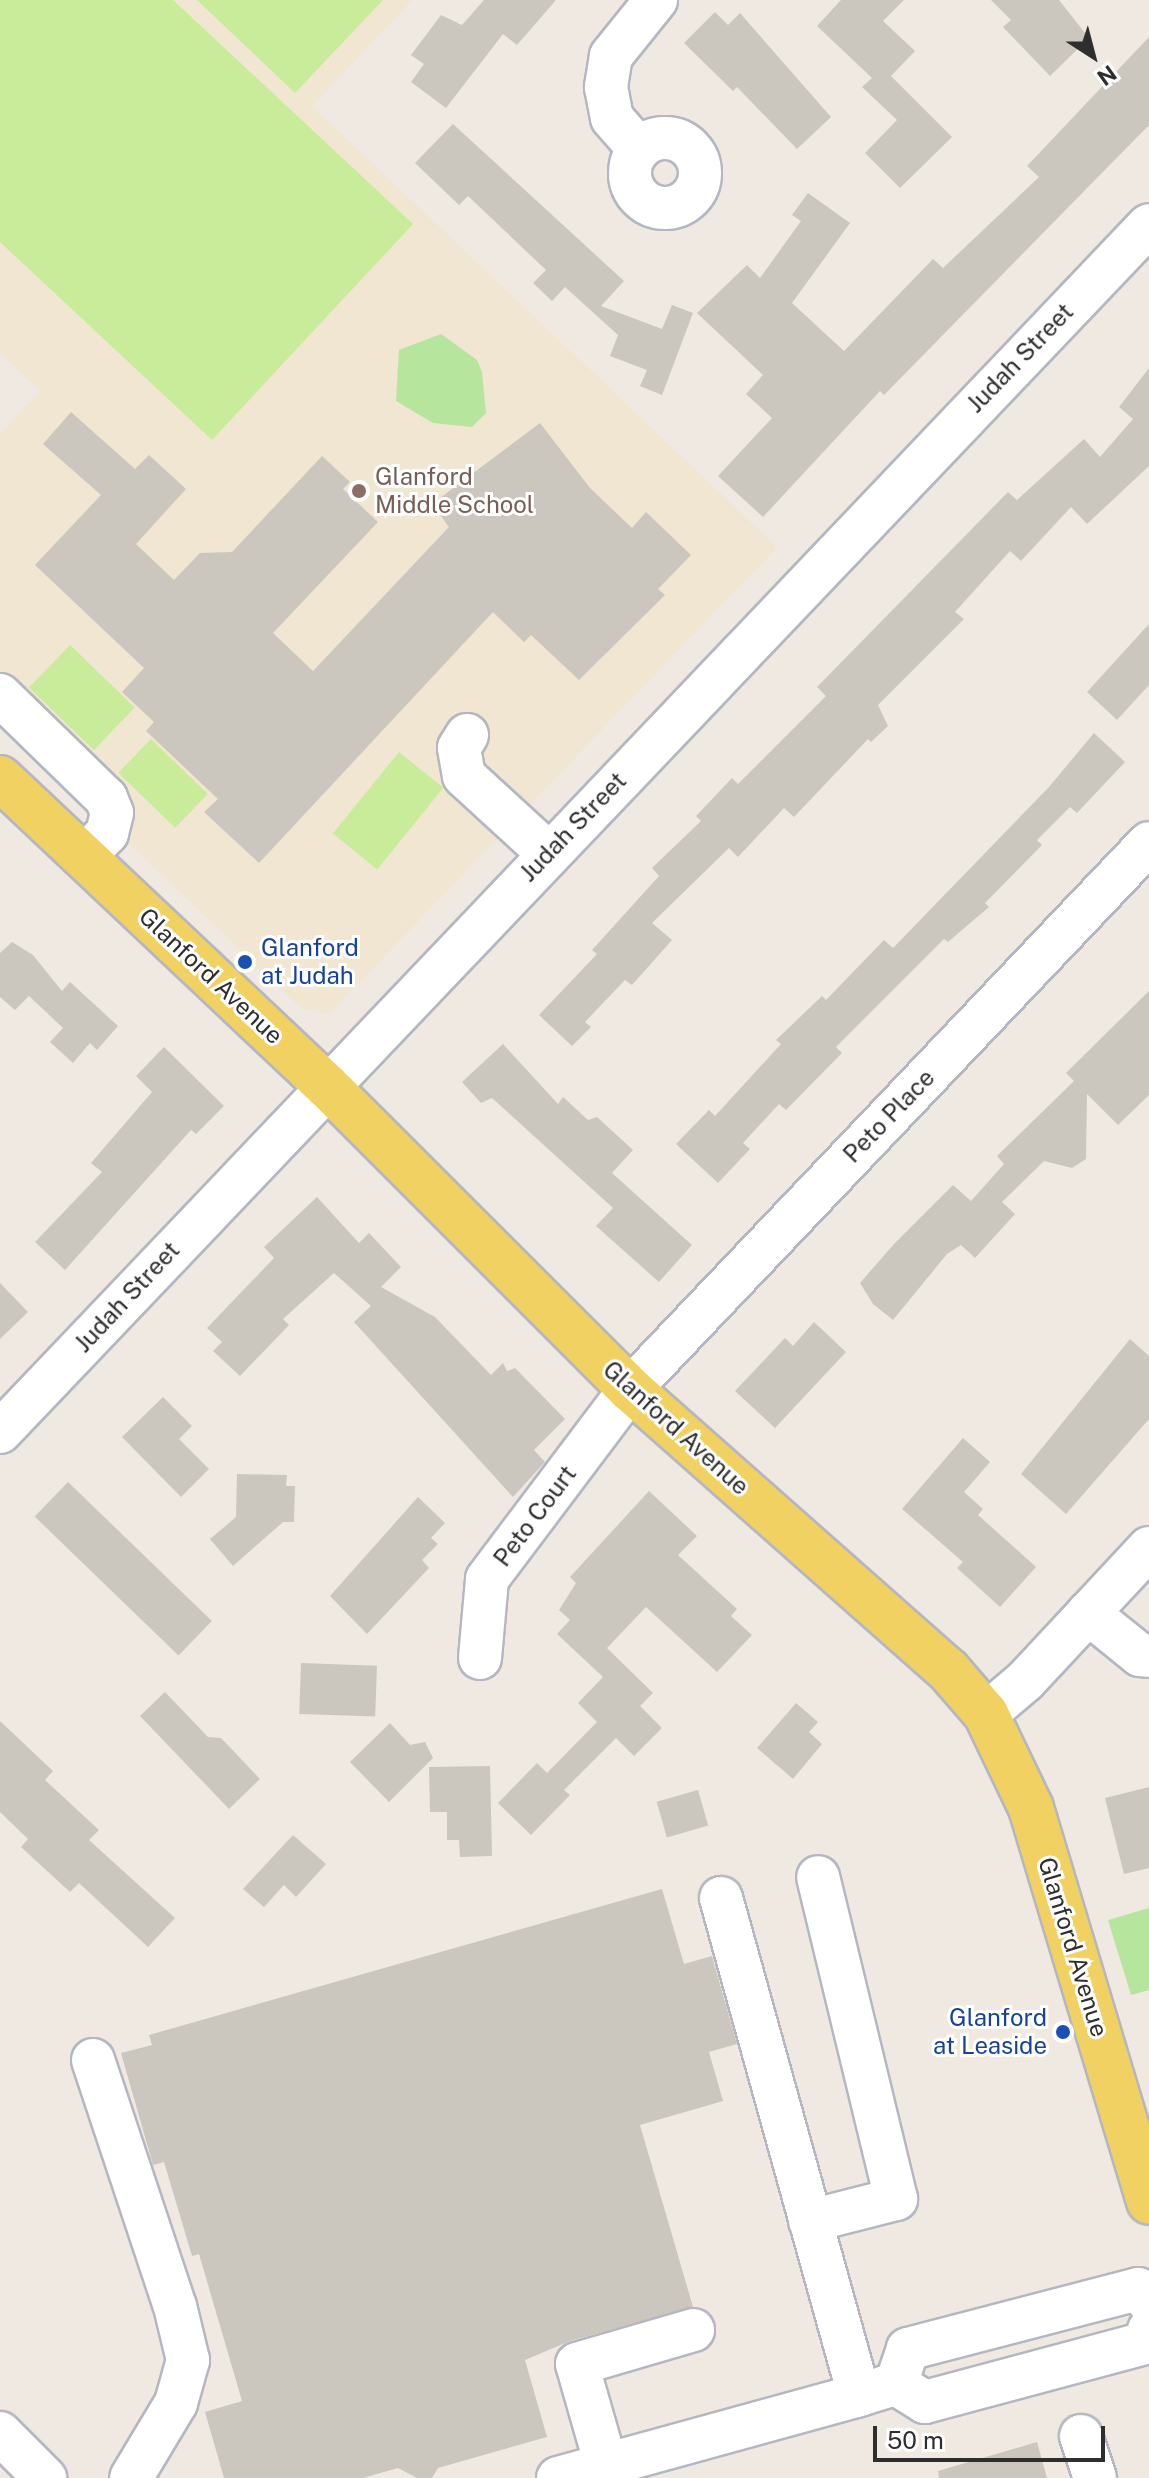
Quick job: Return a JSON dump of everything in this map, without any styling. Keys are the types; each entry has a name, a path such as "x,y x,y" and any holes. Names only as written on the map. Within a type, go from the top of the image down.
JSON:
{"main road":[{"name":"Glanford Avenue","path":"0,778 327,1086 630,1389 948,1670 986,1714 1031,1808 1149,2202"}],"street":[{"path":"639,149 612,118 606,87 611,56 656,0"},
{"name":"Judah Street","path":"0,1432 1149,225"},
{"path":"0,695 106,798 112,813 107,833 84,857"},
{"path":"467,735 459,748 464,776 548,853"},
{"name":"Peto Place","path":"630,1389 1149,843"},
{"name":"Peto Court","path":"480,1658 487,1579 630,1389"},
{"path":"986,1714 1149,1548"},
{"path":"1088,1613 1140,1655 1149,1656"},
{"path":"810,2221 896,2199 818,1877"},
{"path":"721,1898 810,2221 878,2390"},
{"path":"93,2060 175,2306 188,2360 176,2403 131,2478"},
{"path":"878,2390 908,2349 1138,2289 1149,2302"},
{"path":"606,2465 577,2364 693,2330"},
{"path":"558,2478 878,2390 925,2402 1145,2343 1149,2330"},
{"path":"0,2433 45,2478"},
{"path":"1081,2436 1095,2478"}],"shaded area":[{"name":"Glanford Middle School","path":"0,0 412,0 312,106 777,547 329,1014 302,1009 0,720 0,434 40,391 0,353"}],"green space":[{"path":"0,0 173,0 413,224 212,440 0,242"},
{"path":"197,0 383,0 295,93"},
{"path":"441,334 477,360 482,372 486,413 472,427 433,423 396,401 399,350"},
{"path":"70,645 135,708 94,750 29,687"},
{"path":"151,739 208,794 175,828 118,773"},
{"path":"399,752 443,788 377,869 333,834"},
{"path":"1149,1908 1149,1990 1131,1995 1108,1920"}],"building":[{"path":"484,0 556,0 517,45 503,34 446,108 411,82 424,64 411,55 441,15 462,25"},
{"path":"841,0 904,0 883,21 915,51 891,76 952,137 900,188 865,153 897,120 862,87 872,78 817,26"},
{"path":"991,0 1059,0 1089,38 1050,76 1003,27 1011,20"},
{"path":"715,12 728,25 740,13 831,117 797,149 737,87 733,91 684,43"},
{"path":"1149,37 1149,125 884,395 880,391 763,517 718,476 772,418 746,394 763,375 697,313 747,265 760,278 801,221 792,215 808,193 850,223 792,303 844,351 933,259 943,268 1039,177 1027,166"},
{"path":"453,124 624,281 601,306 662,329 672,305 693,313 662,395 640,386 647,370 610,356 618,335 565,287 552,301 533,283 546,270 468,196 459,205 415,163"},
{"path":"1149,368 1149,466 1087,524 1071,507 1021,561 1010,551 955,612 964,619 878,705 888,726 871,742 868,739 794,817 784,808 738,857 729,848 652,923 672,940 632,985 625,980 585,1022 591,1027 572,1046 539,1015 597,954 592,950 659,876 652,868 701,821 696,816 732,778 738,784 826,696 817,687 1008,492 1017,500 1084,439 1100,457 1133,419 1119,407"},
{"path":"71,412 135,469 149,455 186,489 136,544 174,580 200,553 232,552 322,456 350,482 343,489 378,522 273,633 313,671 449,527 432,504 540,423 590,488 632,528 646,512 691,555 658,589 665,595 579,680 531,635 524,642 493,612 259,863 204,812 218,799 146,731 154,722 122,692 144,668 35,565 101,495 43,444"},
{"path":"1149,624 1149,685 1117,720 1087,692"},
{"path":"1094,733 1125,762 1077,813 1070,807 1037,840 1042,845 985,903 989,907 948,942 944,939 836,1047 842,1053 786,1110 779,1104 743,1143 750,1149 718,1183 676,1144 709,1110 715,1116 781,1044 776,1040 822,996 826,1000 884,940 893,948 1049,787"},
{"path":"12,942 33,955 62,991 70,982 118,1026 97,1050 90,1043 73,1063 50,1042 63,1028 29,996 15,1010 0,997 0,953"},
{"path":"1149,991 1149,1095 1118,1125 1087,1094 1086,1159 1072,1168 1044,1161 1002,1202 1015,1214 975,1258 961,1245 947,1254 893,1320 873,1304 860,1283 894,1244 953,1185 971,1201 1004,1164 997,1156 1074,1081 1066,1073"},
{"path":"503,1044 558,1104 563,1097 588,1120 597,1117 633,1150 612,1173 692,1245 659,1282 596,1226 613,1208 492,1098 481,1103 462,1082"},
{"path":"164,1047 224,1106 196,1134 191,1130 65,1270 35,1242 102,1172 91,1163 152,1092 136,1076"},
{"path":"317,1197 359,1243 369,1233 401,1267 381,1287 435,1317 491,1375 503,1363 507,1371 515,1368 565,1419 534,1450 545,1462 513,1497 354,1322 371,1306 334,1273 283,1319 289,1325 240,1376 213,1351 222,1342 207,1328 274,1258 264,1247"},
{"path":"0,1283 28,1312 0,1339"},
{"path":"814,1322 846,1352 775,1428 735,1391 785,1338 793,1346"},
{"path":"1130,1339 1149,1356 1149,1419 1066,1514 1021,1474"},
{"path":"163,1397 192,1426 179,1439 209,1469 181,1497 122,1437"},
{"path":"963,1438 990,1462 964,1492 983,1509 978,1515 1036,1567 1000,1607 957,1568 963,1562 902,1509"},
{"path":"237,1474 287,1475 286,1486 295,1486 294,1522 283,1522 233,1566 210,1539 236,1517"},
{"path":"68,1482 212,1621 179,1655 35,1517"},
{"path":"649,1491 697,1536 678,1555 737,1609 731,1616 752,1635 717,1672 646,1607 607,1648 653,1693 640,1706 662,1728 634,1756 616,1738 564,1790 570,1795 531,1835 498,1803 537,1763 547,1773 597,1722 578,1703 603,1677 557,1634 570,1620 559,1610 576,1583 570,1577"},
{"path":"418,1497 445,1523 431,1538 438,1544 422,1560 429,1568 367,1634 330,1596"},
{"path":"301,1663 377,1666 375,1717 299,1714"},
{"path":"165,1692 208,1737 221,1738 260,1779 229,1809 140,1716"},
{"path":"796,1703 818,1722 809,1732 822,1744 793,1779 757,1748"},
{"path":"0,1721 53,1771 45,1780 99,1830 89,1840 175,1918 148,1947 79,1883 70,1892 21,1847 28,1839 0,1812"},
{"path":"390,1723 410,1745 425,1742 433,1758 389,1802 350,1762"},
{"path":"490,1766 492,1856 460,1857 459,1840 447,1840 447,1812 430,1812 429,1767"},
{"path":"1149,1787 1149,1868 1124,1874 1105,1798"},
{"path":"698,1790 708,1826 667,1837 657,1802"},
{"path":"293,1835 326,1864 296,1897 284,1885 264,1907 243,1889"},
{"path":"662,1889 684,1964 712,1956 737,2044 709,2052 723,2101 640,2125 693,2307 570,2341 525,2360 547,2437 438,2468 432,2478 417,2478 398,2468 363,2478 224,2478 205,2412 242,2401 199,2254 192,2256 164,2162 153,2165 121,2053 152,2045 149,2035"},
{"path":"1037,2442 1047,2478 939,2478 938,2471"}],"place":[{"name":"Glanford Middle School","path":"359,491"},
{"name":"Glanford at Judah","path":"245,962"},
{"name":"Glanford at Leaside","path":"1063,2032"}]}
